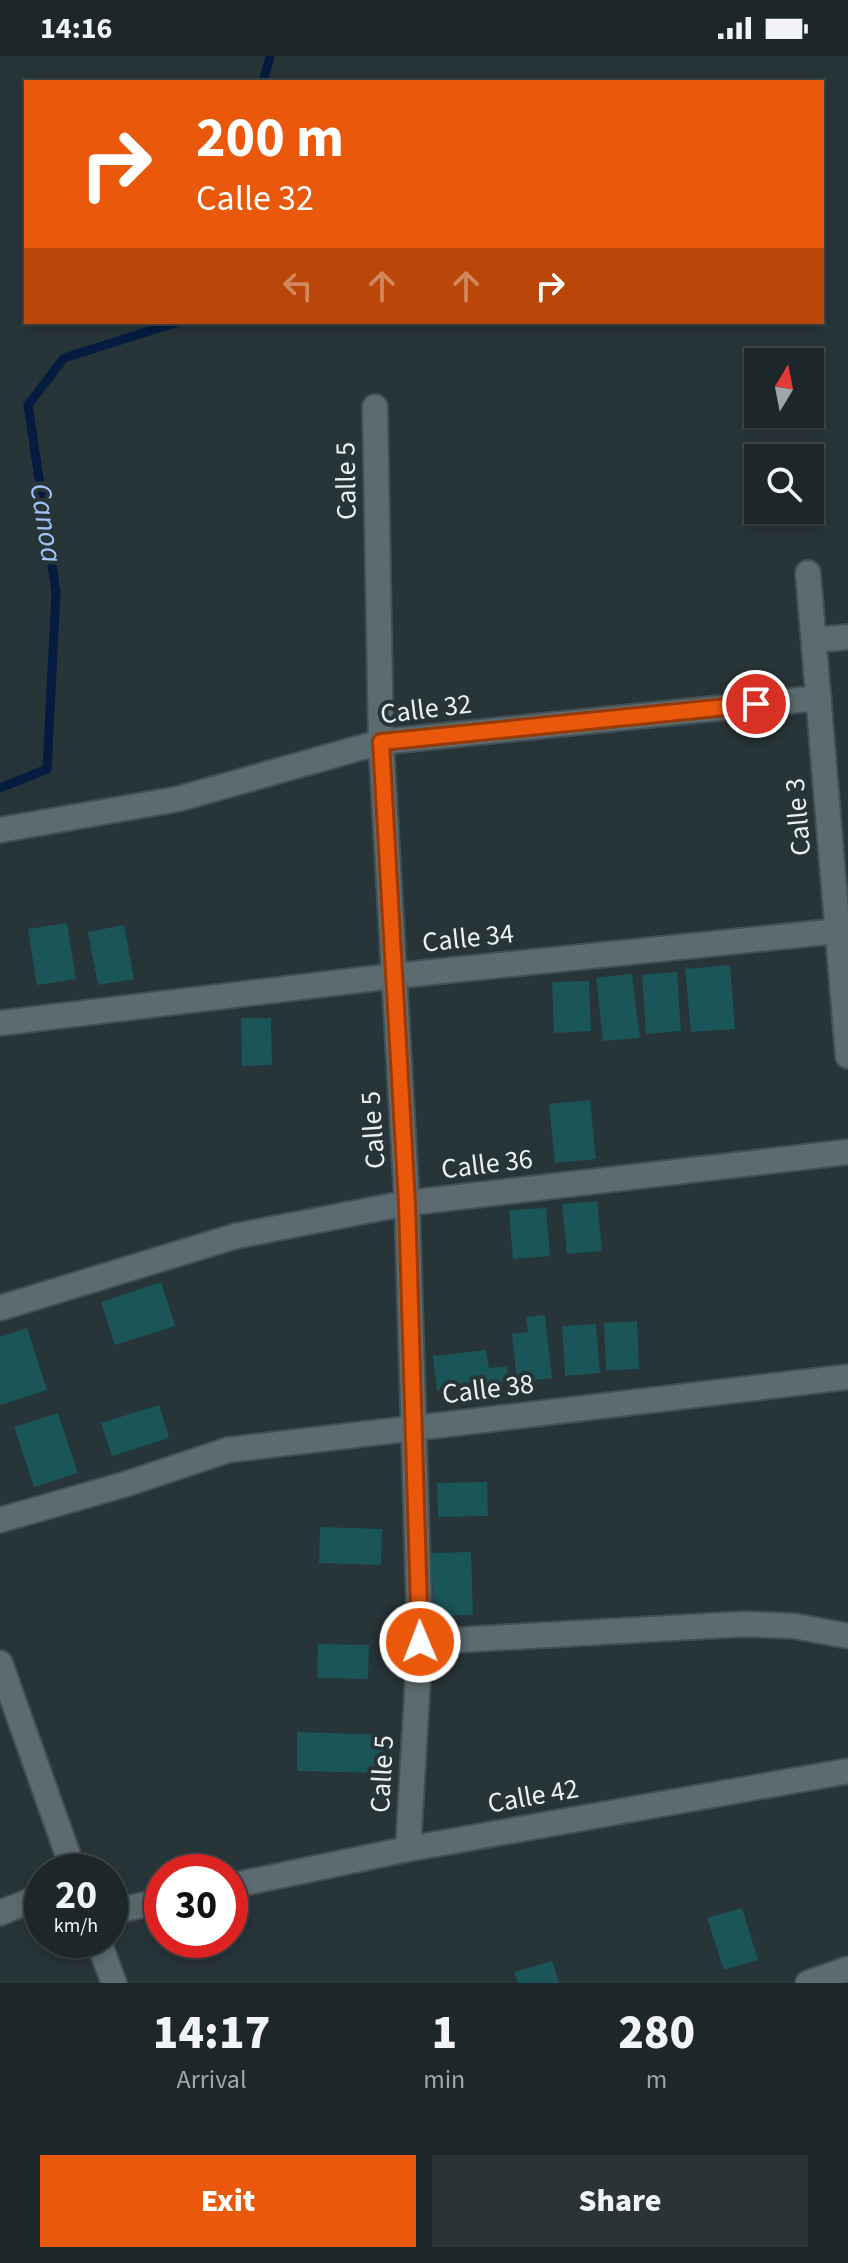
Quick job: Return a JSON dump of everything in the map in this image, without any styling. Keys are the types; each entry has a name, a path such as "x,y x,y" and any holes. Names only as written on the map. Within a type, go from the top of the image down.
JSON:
{"street":[{"name":"Calle 5","path":"375,407 381,742 407,1203 420,1642 408,1849"},
{"name":"Calle 3","path":"808,573 843,930 848,1056"},
{"path":"814,640 848,637"},
{"name":"Calle 32","path":"0,830 178,799 381,742 819,698"},
{"name":"Calle 34","path":"0,1023 393,976 843,930"},
{"name":"Calle 36","path":"0,1308 236,1236 407,1203 848,1152"},
{"name":"Calle 38","path":"0,1520 126,1484 228,1450 848,1377"},
{"path":"420,1642 744,1624 794,1626 848,1636"},
{"path":"0,1663 68,1854"},
{"name":"Calle 42","path":"248,1882 408,1849 848,1771"},
{"path":"0,1913 24,1903"},
{"path":"105,1958 114,1983"},
{"path":"808,1983 848,1969"}],"building":[{"path":"67,923 76,979 37,985 28,929"},
{"path":"124,925 134,979 98,985 88,932"},
{"path":"730,965 735,1029 691,1032 685,969"},
{"path":"677,972 681,1031 646,1034 642,975"},
{"path":"632,974 640,1038 603,1041 596,978"},
{"path":"589,981 591,1031 554,1033 552,982"},
{"path":"241,1018 271,1018 272,1065 242,1066"},
{"path":"590,1100 596,1159 555,1163 549,1104"},
{"path":"597,1201 602,1251 567,1254 562,1204"},
{"path":"546,1208 550,1256 513,1259 509,1210"},
{"path":"161,1282 175,1326 115,1345 101,1302"},
{"path":"545,1315 552,1378 517,1382 512,1334 528,1332 526,1317"},
{"path":"637,1321 639,1369 606,1370 604,1323"},
{"path":"596,1324 600,1373 565,1376 562,1326"},
{"path":"27,1328 47,1390 0,1405 0,1337"},
{"path":"486,1350 489,1368 507,1366 509,1382 437,1391 433,1356"},
{"path":"159,1405 169,1438 112,1456 101,1423"},
{"path":"58,1413 78,1473 34,1487 14,1427"},
{"path":"487,1482 488,1516 438,1517 437,1483"},
{"path":"320,1527 382,1529 381,1565 319,1563"},
{"path":"471,1552 473,1615 434,1616 431,1553"},
{"path":"318,1644 369,1645 368,1679 317,1678"},
{"path":"297,1732 384,1735 384,1773 297,1771"},
{"path":"742,1908 758,1960 724,1970 707,1918"},
{"path":"552,1961 559,1983 518,1983 514,1972"}],"waterway":[{"name":"Canoa","path":"264,80 270,56"},
{"name":"Canoa","path":"0,788 47,769 56,592 28,405 64,358 172,324"}],"route":[{"path":"420,1642 407,1203 381,742 756,704"}]}
